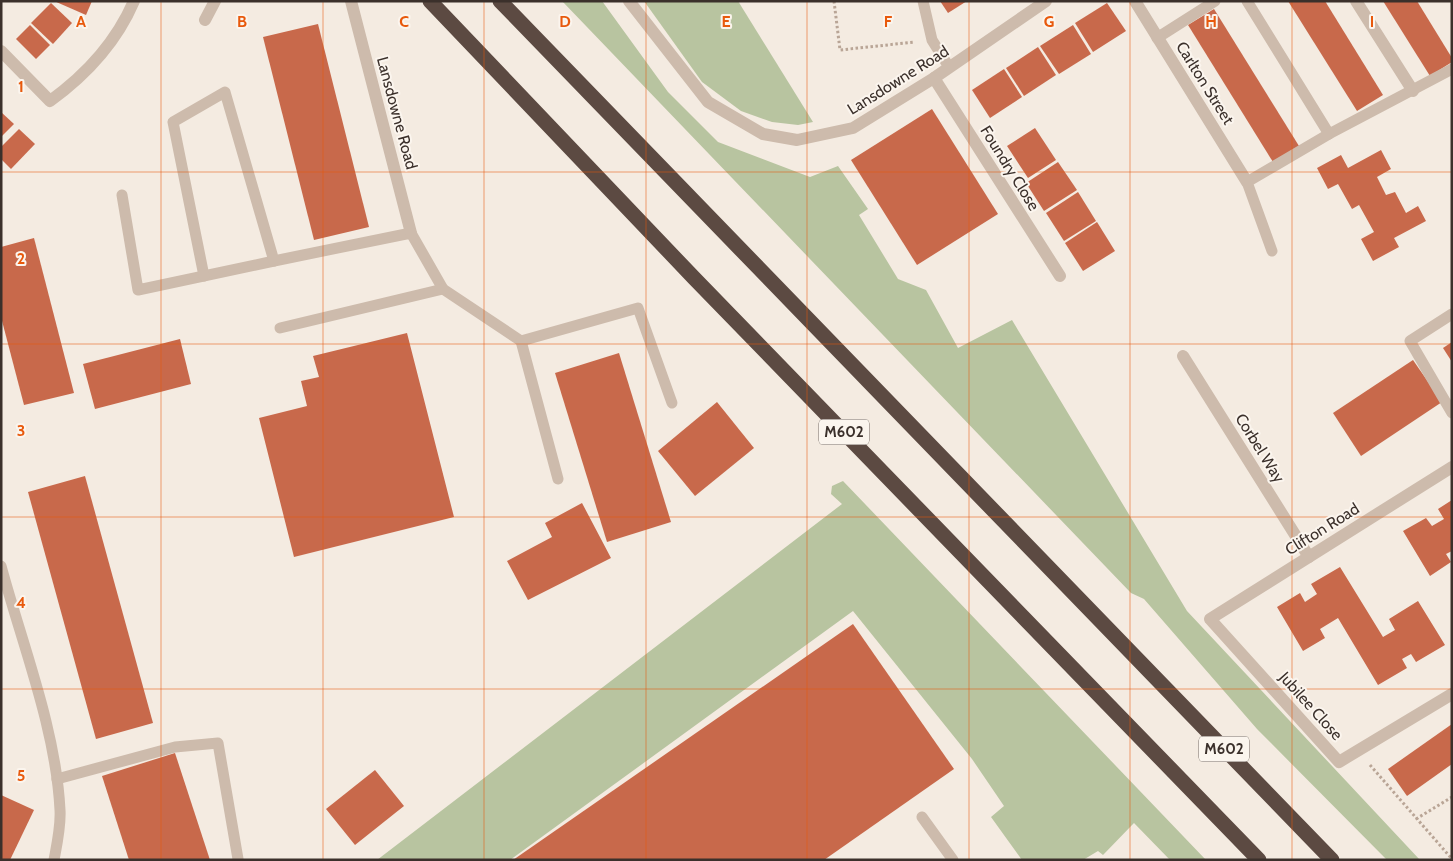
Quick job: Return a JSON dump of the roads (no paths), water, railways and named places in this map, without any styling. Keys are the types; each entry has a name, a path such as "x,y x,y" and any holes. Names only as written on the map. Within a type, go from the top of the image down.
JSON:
{"highway":[{"name":"M602","path":"430,1 694,278 1259,860"},
{"name":"M602","path":"500,1 1332,860"}],"street":[{"path":"1,51 50,101 69,87 103,53 117,34 134,1"},
{"path":"205,20 215,1"},
{"name":"Lansdowne Road","path":"351,1 411,233"},
{"name":"Lansdowne Road","path":"629,1 708,102 763,134 797,140 853,128 934,78 1046,1"},
{"name":"Carlton Street","path":"1135,1 1248,182"},
{"path":"1356,1 1413,91"},
{"name":"Foundry Close","path":"934,78 1060,276"},
{"name":"Corbel Way","path":"1183,356 1309,557"},
{"name":"Clifton Road","path":"1210,619 1452,467"},
{"name":"Jubilee Close","path":"1210,619 1339,762 1452,694"}],"lane":[{"path":"923,1 932,40 949,67"},
{"path":"1157,38 1215,1"},
{"path":"1247,1 1329,134"},
{"path":"1272,251 1248,182 1329,134 1452,69"},
{"path":"204,276 173,122 225,92 274,261"},
{"path":"122,195 138,290 411,233 443,289 521,341 558,479"},
{"path":"280,328 443,289"},
{"path":"521,341 638,308 672,403"},
{"path":"1452,314 1410,340 1452,414"},
{"path":"1,566 43,714 57,779 61,812 54,860"},
{"path":"57,779 175,747 218,743 238,859"},
{"path":"922,817 953,860"}]}
